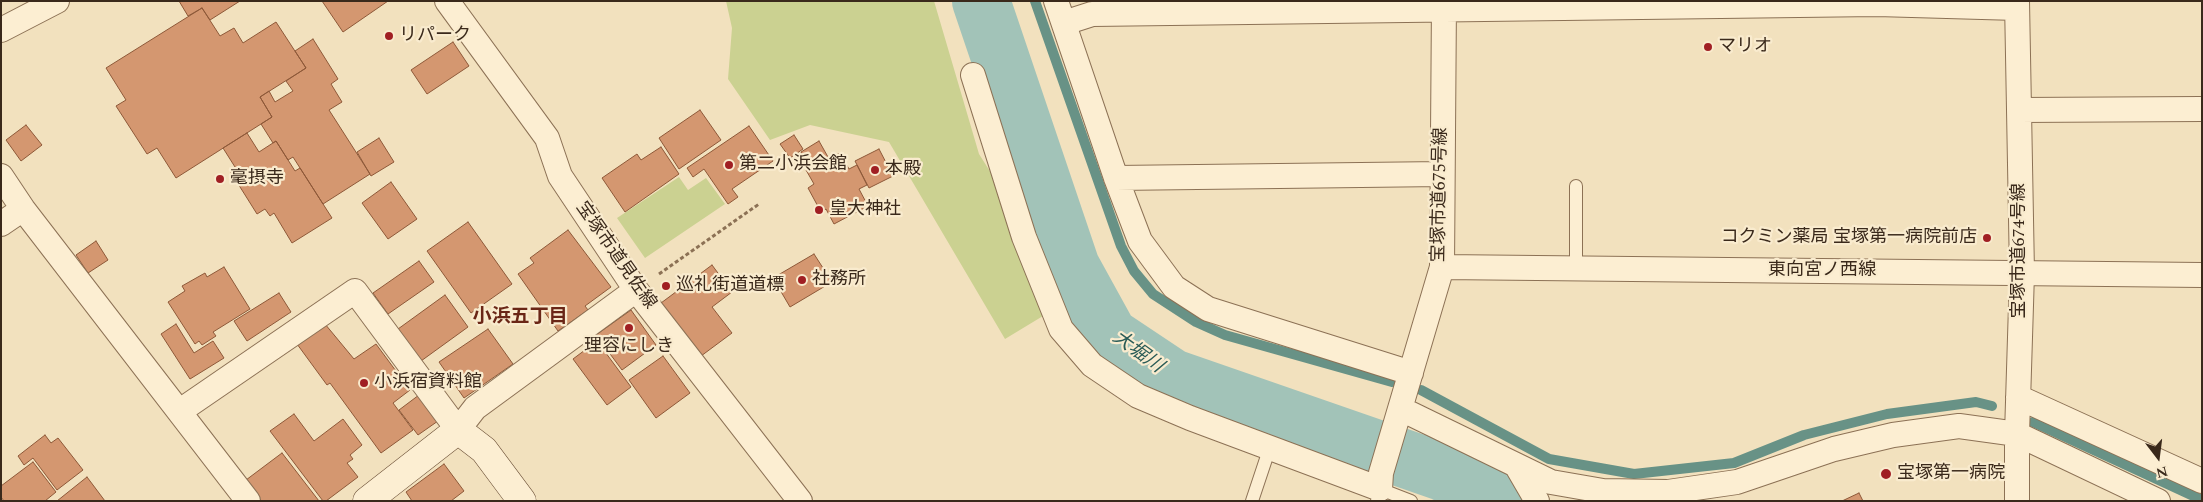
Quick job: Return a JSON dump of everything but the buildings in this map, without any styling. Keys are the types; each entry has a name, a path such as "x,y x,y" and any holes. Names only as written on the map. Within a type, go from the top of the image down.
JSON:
{"main road":[{"path":"367,501 458,430 484,450 522,501"}],"street":[{"path":"1,30 57,1"},
{"name":"宝塚市道見佐線","path":"447,1 547,138 560,176 636,290 800,501"},
{"path":"1411,373 1208,308 1174,287 1140,241 1116,178 1060,12 1092,14 1278,6 1877,3 2017,5"},
{"name":"宝塚市道674号線","path":"2017,5 2022,272 2016,434 2017,501"},
{"name":"宝塚市道675号線","path":"1379,488 1442,267 1444,6"},
{"path":"973,75 1024,238 1061,329 1092,365 1138,396 1190,418 1379,488"},
{"path":"2019,110 2202,109"},
{"path":"1116,178 1442,174"},
{"path":"1,176 23,209 248,501"},
{"path":"1,224 23,209"},
{"name":"東向宮ノ西線","path":"1442,267 1576,270 2022,272 2202,275"},
{"path":"180,411 354,291 458,430 475,408 636,290"},
{"path":"2018,397 2202,480"},
{"path":"1398,417 1516,465 1551,482 1602,491 1668,492 1737,482 1834,449 1894,435 1959,426 2016,434 2158,501"},
{"path":"1516,465 1537,501"}],"lane":[{"path":"1576,186 1576,270"},
{"path":"1252,501 1270,447"},
{"path":"1379,488 1410,501"}],"path":[{"path":"636,290 759,204"}],"green space":[{"path":"726,1 934,1 979,154 1071,299 1005,339 889,142 810,125 770,140 728,79 732,28"},
{"path":"679,177 688,190 706,178 725,204 645,258 617,218"}],"waterway":[{"name":"大堀川","path":"981,1 1071,267 1109,336 1172,378 1443,472 1498,501"},
{"path":"1035,1 1121,246 1134,271 1153,294 1196,322 1225,335 1392,382"},
{"path":"1421,390 1549,459 1634,474 1734,463 1804,435 1887,414 1976,402 1992,406"},
{"path":"2033,422 2202,500"}],"place":[{"name":"リパーク","path":"389,36"},
{"name":"マリオ","path":"1708,47"},
{"name":"第二小浜会館","path":"729,165"},
{"name":"本殿","path":"875,170"},
{"name":"毫摂寺","path":"220,179"},
{"name":"皇大神社","path":"819,210"},
{"name":"コクミン薬局 宝塚第一病院前店","path":"1987,238"},
{"name":"社務所","path":"802,280"},
{"name":"巡礼街道道標","path":"666,286"},
{"name":"理容にしき","path":"629,328"},
{"name":"小浜宿資料館","path":"364,383"},
{"name":"宝塚第一病院","path":"1886,474"}],"district":[{"name":"小浜五丁目","path":"520,318"}]}
